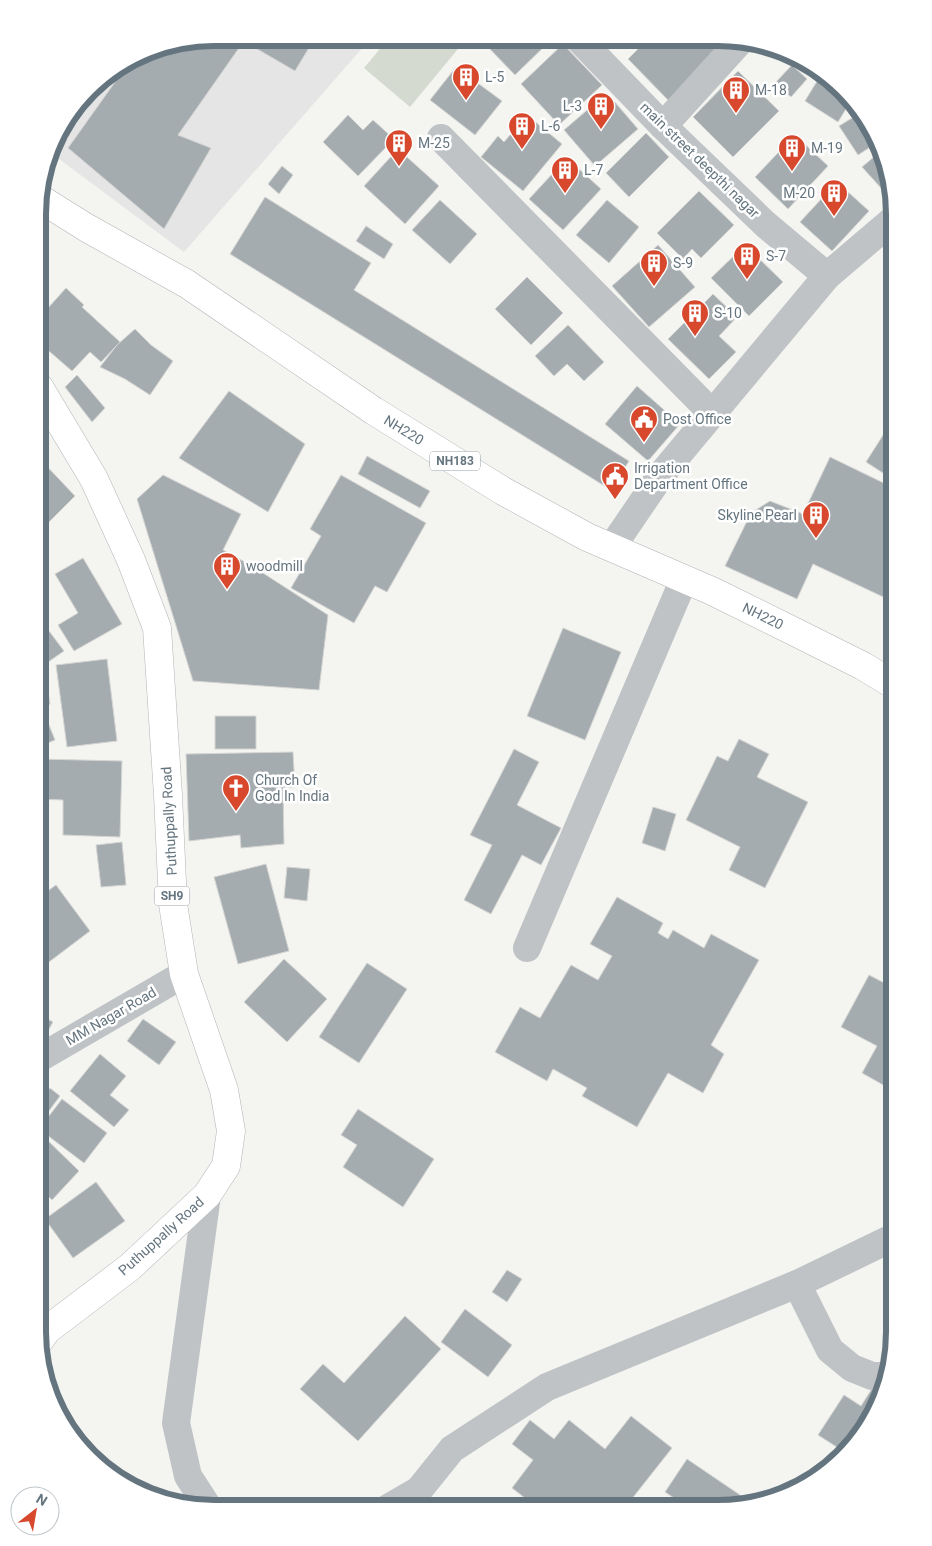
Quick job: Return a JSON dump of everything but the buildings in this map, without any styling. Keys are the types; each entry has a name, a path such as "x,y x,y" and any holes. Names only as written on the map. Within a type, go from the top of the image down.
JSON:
{"main road":[{"name":"NH220","path":"47,203 187,284 374,411 503,491 588,537 712,591 854,662 886,680"},
{"name":"Puthuppally Road","path":"46,399 94,479 131,560 156,628 168,795 172,904 184,974 224,1090 231,1131 226,1166 207,1195 130,1267 46,1331"}],"street":[{"name":"main street deepthi nagar","path":"586,46 663,126 766,224 827,276"},
{"path":"663,126 735,48"},
{"path":"441,138 712,413"},
{"path":"612,548 661,475 827,276 886,226"},
{"path":"527,948 684,579"},
{"name":"MM Nagar Road","path":"46,1054 184,974"},
{"path":"203,1499 188,1476 176,1423 207,1195"},
{"path":"402,1500 419,1490 452,1449 547,1387 797,1284 885,1241"},
{"path":"797,1284 830,1350 852,1368 872,1376 880,1376"}],"shaded area":[{"path":"214,46 364,46 184,252 56,157 69,130 95,95 112,81 140,64 160,55 192,48"},
{"path":"382,46 460,46 410,107 364,68"}],"place":[{"name":"L-5","path":"466,101"},
{"name":"M-18","path":"736,114"},
{"name":"L-3","path":"601,130"},
{"name":"L-6","path":"522,150"},
{"name":"M-25","path":"399,167"},
{"name":"M-19","path":"792,172"},
{"name":"L-7","path":"565,194"},
{"name":"M-20","path":"834,217"},
{"name":"S-7","path":"747,280"},
{"name":"S-9","path":"654,287"},
{"name":"S-10","path":"695,337"},
{"name":"Post Office","path":"644,443"},
{"name":"Irrigation Department Office","path":"615,500"},
{"name":"Skyline Pearl","path":"816,539"},
{"name":"woodmill","path":"227,590"},
{"name":"Church Of God In India","path":"236,812"}]}
